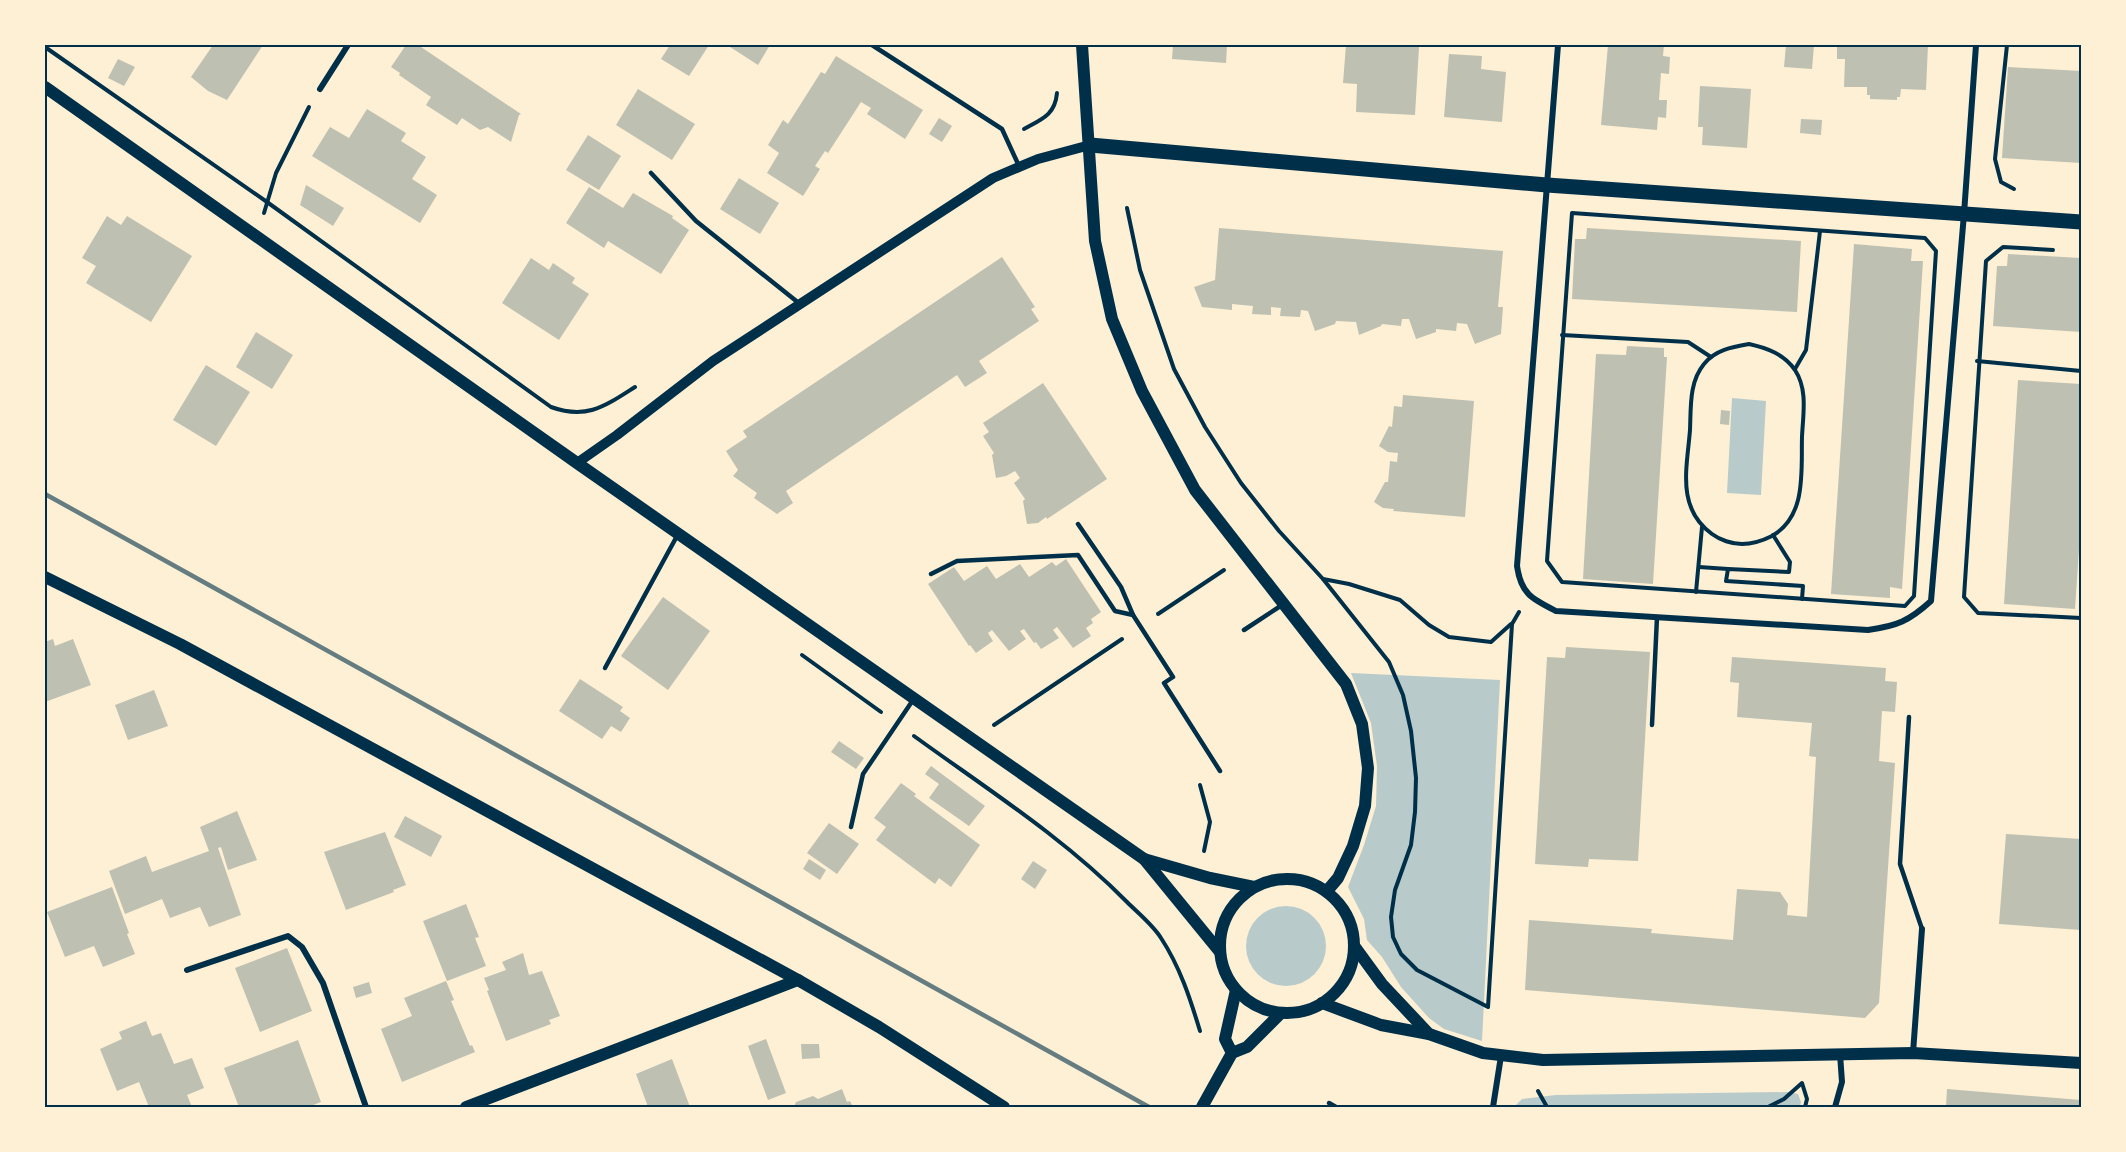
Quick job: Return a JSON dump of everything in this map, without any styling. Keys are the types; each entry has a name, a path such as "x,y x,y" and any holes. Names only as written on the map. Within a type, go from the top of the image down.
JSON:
{"main road":[{"path":"1082,45 1095,241 1112,319 1142,391 1195,490 1346,684 1362,724 1368,768 1365,806 1353,846 1338,878 1327,891"},
{"path":"45,87 678,534 974,738 1144,859 1220,952"},
{"path":"1090,145 1547,185 2081,222"},
{"path":"45,577 180,644 798,980 879,1027 1005,1107"},
{"path":"1144,859 1210,878 1254,887"},
{"path":"1275,879 1291,879 1314,884 1327,891 1339,902 1348,916 1355,946 1346,979 1336,993 1322,1003 1298,1012 1281,1013 1256,1005 1236,990 1227,976 1220,952 1221,935 1226,918 1240,897 1254,887 1275,879"},
{"path":"1355,946 1383,984 1429,1034"},
{"path":"466,1107 798,980"},
{"path":"1232,1053 1225,1040 1236,990"},
{"path":"1322,1003 1381,1025 1429,1034 1483,1053 1543,1060 1913,1053 2081,1063"},
{"path":"1202,1107 1232,1053 1246,1047 1281,1013"}],"street":[{"path":"320,89 348,45"},
{"path":"1558,45 1516,566 1519,582 1529,596 1556,611 1868,630 1895,626 1914,617 1931,601 1976,45"},
{"path":"577,463 713,361 993,178 1038,159 1090,145"},
{"path":"1913,1053 1922,929"},
{"path":"187,970 288,936 302,947 323,983 366,1107"},
{"path":"1835,1107 1842,1082 1840,1053"},
{"path":"1493,1107 1501,1056"}],"lane":[{"path":"872,45 1002,129 1020,166"},
{"path":"651,173 696,221 800,304"},
{"path":"1078,524 1121,587 1133,615 1173,677 1164,683 1220,771"},
{"path":"605,668 678,534"},
{"path":"931,574 957,561 1078,555 1115,611 1133,615"},
{"path":"1244,630 1284,604"},
{"path":"1652,725 1657,617"},
{"path":"851,827 863,774 914,697"},
{"path":"1909,717 1900,864 1922,929"},
{"path":"1329,1103 1336,1107"}],"path":[{"path":"2007,45 1995,159 2001,182 2012,188 2024,189"},
{"path":"45,46 267,202 551,407 566,412 582,413 599,409 637,385"},
{"path":"1007,138 1049,114 1056,105 1058,87"},
{"path":"256,236 276,173 299,125 320,89"},
{"path":"1572,213 1926,238 1936,251 1914,596 1905,606 1562,582 1547,561 1562,335 1572,213"},
{"path":"1795,369 1806,350 1820,231"},
{"path":"2059,250 2003,247 1986,261 1964,597 1978,613 2081,618"},
{"path":"1534,329 1562,335 1688,342 1712,357"},
{"path":"1749,344 1765,347 1780,354 1795,369 1804,388 1800,495 1794,514 1780,531 1761,542 1740,544 1719,539 1702,527 1690,509 1685,488 1693,382 1704,364 1717,353 1749,344"},
{"path":"1929,356 2081,371"},
{"path":"1696,592 1702,527"},
{"path":"1698,567 1789,572 1790,562 1773,535"},
{"path":"974,738 1225,569"},
{"path":"1728,569 1726,581 1803,586 1802,599"},
{"path":"1323,579 1349,584 1400,600 1429,625 1449,637 1491,642 1512,624 1529,596"},
{"path":"1488,1007 1512,624"},
{"path":"1200,785 1210,822 1204,853"},
{"path":"1768,1107 1784,1099 1802,1083 1807,1099 1805,1107"},
{"path":"1538,1091 1547,1107"}],"shaded area":[{"path":"1732,398 1766,401 1761,495 1727,493"},
{"path":"1351,673 1500,680 1482,1041 1444,1029 1429,1018 1401,987 1382,957 1367,940 1364,919 1348,887 1376,806 1377,766 1371,723"},
{"path":"1278,906 1294,906 1315,917 1326,938 1326,954 1315,975 1294,986 1278,986 1264,980 1252,968 1246,954 1246,938 1252,924 1264,912"},
{"path":"1788,1092 1798,1094 1800,1107 1514,1107 1522,1099 1556,1095"}],"building":[{"path":"213,45 263,45 227,100 208,91 191,77"},
{"path":"406,45 418,45 521,114 511,142 488,127 480,130 462,118 457,125 426,105 431,97 391,67"},
{"path":"670,45 709,45 689,76 661,59"},
{"path":"727,45 770,45 758,65"},
{"path":"1173,45 1227,45 1226,63 1172,59"},
{"path":"1346,45 1419,47 1415,115 1356,112 1357,84 1343,83"},
{"path":"1608,45 1664,45 1663,56 1670,57 1669,74 1661,73 1659,100 1667,100 1666,118 1658,117 1657,130 1601,125"},
{"path":"1786,45 1814,45 1812,69 1784,67"},
{"path":"1837,45 1928,45 1926,90 1901,89 1897,100 1870,99 1870,95 1867,95 1867,87 1844,87 1845,59 1837,59"},
{"path":"1449,54 1482,56 1481,69 1506,72 1502,122 1444,117"},
{"path":"836,56 923,110 905,139 867,114 871,108 861,102 828,153 825,151 815,166 820,169 803,196 767,173 779,153 768,145 783,120 788,124 821,72 825,74"},
{"path":"118,59 135,67 124,86 108,78"},
{"path":"2008,67 2081,71 2081,163 2002,158"},
{"path":"1700,86 1751,89 1747,148 1702,145 1703,127 1698,127"},
{"path":"638,89 695,124 672,160 616,125"},
{"path":"367,109 406,133 401,141 426,157 412,179 437,195 420,223 312,156 330,127 349,138"},
{"path":"939,118 952,126 942,142 929,134"},
{"path":"1801,119 1822,120 1821,135 1800,133"},
{"path":"588,135 621,156 599,190 566,170"},
{"path":"739,178 779,203 760,234 720,209"},
{"path":"306,185 344,208 333,226 300,205"},
{"path":"589,187 623,208 633,193 673,216 672,218 689,230 661,274 608,241 604,248 566,223"},
{"path":"107,216 121,225 127,216 192,256 151,322 86,283 96,266 82,258"},
{"path":"1219,228 1503,251 1498,307 1503,307 1501,334 1475,344 1467,324 1457,323 1456,331 1436,329 1436,332 1416,339 1409,319 1402,319 1401,326 1382,324 1359,335 1356,322 1336,321 1335,324 1315,331 1308,311 1301,310 1300,317 1280,316 1281,308 1271,307 1271,315 1252,314 1253,306 1232,304 1232,310 1202,307 1194,287 1215,280"},
{"path":"1587,228 1801,241 1797,312 1572,299 1575,239 1586,239"},
{"path":"1854,244 1912,249 1911,261 1923,261 1902,589 1890,587 1890,598 1831,594"},
{"path":"2008,254 2081,258 2081,332 1993,326 1997,266 2007,266"},
{"path":"1002,257 1035,307 1031,309 1039,321 979,361 987,373 965,387 957,375 786,491 793,503 777,514 754,498 757,493 733,476 738,470 726,451 747,437 743,431"},
{"path":"531,258 549,270 553,263 575,278 572,283 589,294 559,340 502,303"},
{"path":"256,332 293,355 272,389 236,367"},
{"path":"1627,346 1664,348 1664,357 1667,357 1653,584 1583,579 1596,354 1626,355"},
{"path":"206,365 250,392 216,446 173,420"},
{"path":"2018,380 2081,384 2081,519 2075,609 2004,604"},
{"path":"1043,383 1107,479 1047,519 1046,517 1038,523 1027,524 1023,501 1025,499 1014,483 1020,478 1015,471 996,478 992,455 994,453 983,436 989,432 983,423"},
{"path":"1403,395 1474,401 1465,517 1393,511 1394,509 1383,508 1374,502 1385,482 1388,482 1390,461 1397,462 1398,453 1388,452 1379,446 1389,426 1392,427 1394,406 1402,407"},
{"path":"1721,410 1730,411 1729,425 1720,424"},
{"path":"1066,559 1101,612 1091,619 1093,623 1086,628 1091,636 1073,648 1057,627 1053,630 1059,638 1041,649 1024,629 1020,631 1026,639 1009,651 992,630 988,633 993,641 976,653 928,584 954,567 964,581 987,566 996,579 1020,564 1029,577 1052,562 1056,566"},
{"path":"663,597 710,631 668,690 621,656"},
{"path":"53,639 55,646 73,639 91,685 45,702 45,642"},
{"path":"1566,647 1650,652 1638,861 1589,859 1588,867 1535,864 1547,657 1565,658"},
{"path":"1732,657 1886,668 1885,681 1897,682 1895,712 1882,711 1879,761 1895,763 1879,1003 1865,1018 1525,990 1529,920 1652,929 1651,933 1733,940 1737,889 1780,892 1788,904 1787,915 1807,917 1816,757 1809,756 1812,723 1737,717 1739,683 1730,682"},
{"path":"580,679 623,707 620,711 630,718 621,732 611,726 602,739 559,711"},
{"path":"154,690 168,726 128,740 115,705"},
{"path":"839,741 864,758 856,769 831,752"},
{"path":"931,766 985,806 969,826 929,798 939,784 925,774"},
{"path":"901,783 916,794 914,796 980,845 951,887 939,878 935,884 876,840 886,827 874,818"},
{"path":"237,811 257,860 228,870 221,847 218,848 241,915 209,927 200,907 170,918 162,899 125,914 109,871 146,856 152,872 209,851 200,827"},
{"path":"405,816 442,836 431,857 394,837"},
{"path":"829,823 859,844 837,874 807,853"},
{"path":"385,832 406,885 393,890 394,892 346,910 324,852"},
{"path":"2006,834 2081,839 2081,930 1999,924"},
{"path":"809,859 826,870 820,880 803,869"},
{"path":"1033,861 1047,870 1035,889 1021,879"},
{"path":"112,887 135,954 103,967 94,946 65,957 47,912"},
{"path":"466,904 479,937 475,938 486,966 447,981 423,921"},
{"path":"287,948 312,1011 260,1032 235,968"},
{"path":"523,953 529,975 542,971 560,1016 549,1020 551,1024 506,1041 484,978 506,970 502,962"},
{"path":"446,981 454,1000 451,1001 470,1046 472,1045 475,1052 402,1082 381,1029 412,1016 404,998"},
{"path":"369,982 372,993 356,998 353,987"},
{"path":"146,1021 152,1036 161,1033 174,1064 192,1058 204,1088 187,1095 192,1107 149,1107 139,1082 117,1091 100,1049 122,1039 119,1032"},
{"path":"766,1039 786,1093 768,1100 748,1046"},
{"path":"298,1040 321,1102 308,1107 239,1107 224,1068"},
{"path":"801,1044 819,1044 820,1058 802,1059"},
{"path":"672,1059 690,1107 648,1107 636,1074"},
{"path":"842,1089 847,1102 850,1101 853,1107 794,1107 796,1102 813,1096 818,1099"},
{"path":"1947,1089 2081,1100 2081,1107 1946,1107"}],"railway":[{"path":"45,494 1149,1107"}]}
